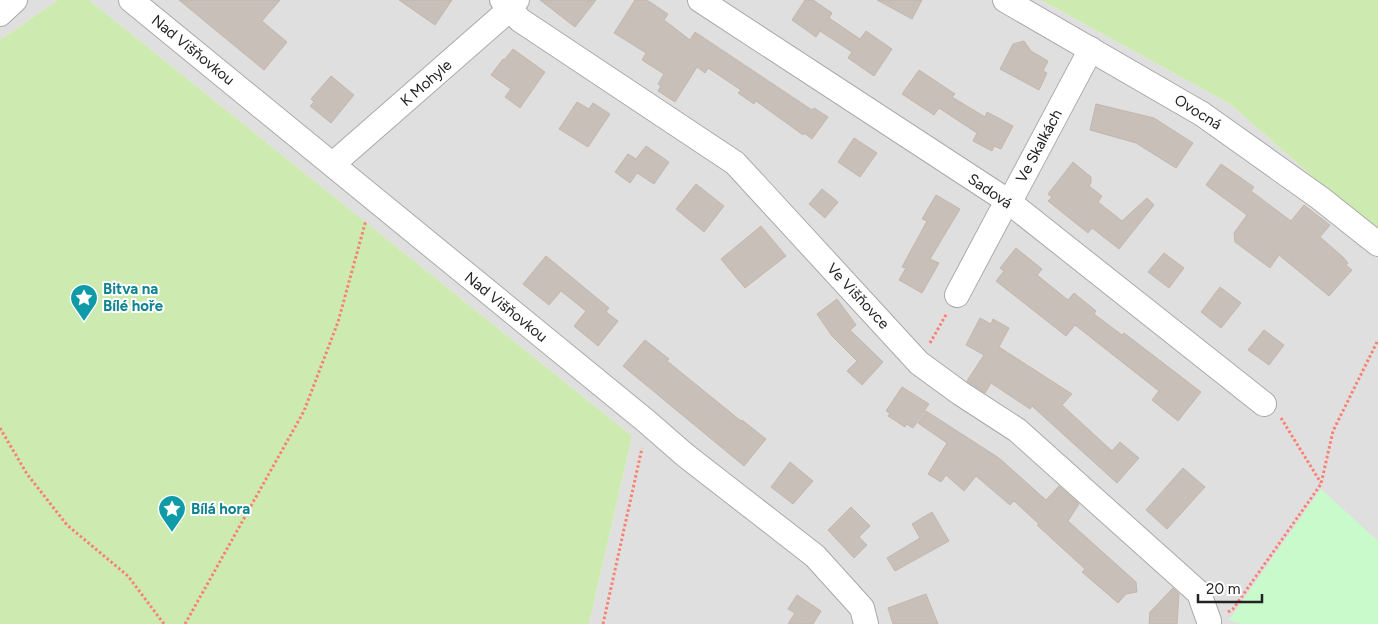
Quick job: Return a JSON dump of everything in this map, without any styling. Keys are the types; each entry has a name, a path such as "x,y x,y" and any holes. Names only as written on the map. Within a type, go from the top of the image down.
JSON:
{"street":[{"path":"0,14 15,0"},
{"name":"Nad Višňovkou","path":"132,0 685,455 815,556 862,608 866,624"},
{"name":"Sadová","path":"700,0 1008,202 1264,404"},
{"name":"Ovocná","path":"1005,0 1202,114 1320,198 1378,244"},
{"name":"K Mohyle","path":"333,164 510,3"},
{"name":"Ve Višňovce","path":"510,3 520,20 735,163 919,363 960,394 1018,430 1199,593 1209,622"},
{"name":"Ve Skalkách","path":"957,295 1091,49"}],"path":[{"path":"186,624 304,411 338,322 372,198"},
{"path":"930,344 957,295"},
{"path":"1209,622 1233,609 1321,484 1333,431 1378,340"},
{"path":"1264,404 1279,415 1321,484"},
{"path":"603,624 641,458 646,421"},
{"path":"0,428 27,474 67,525 128,576 164,624"}],"shaded area":[{"path":"0,0 58,0 0,40"},
{"path":"89,0 1041,0 1230,104 1378,234 1378,624 589,624 632,436"}],"green space":[{"path":"58,0 89,0 632,436 589,624 0,624 0,40"},
{"path":"1041,0 1378,0 1378,234 1230,104"},
{"path":"1321,489 1378,541 1378,624 1241,624 1229,620"}],"building":[{"path":"179,0 280,0 262,21 287,42 264,70"},
{"path":"399,0 452,0 435,25"},
{"path":"540,0 596,0 575,27"},
{"path":"635,0 647,0 668,14 664,20 690,40 695,32 812,110 814,108 828,117 812,139 804,133 803,135 756,101 754,104 738,93 741,90 708,68 705,73 697,67 675,102 658,91 661,86 658,84 664,74 642,60 646,53 614,33"},
{"path":"805,0 813,0 832,13 829,18 860,39 866,31 892,49 874,76 848,58 852,52 820,31 816,37 792,20"},
{"path":"877,0 922,0 912,19"},
{"path":"1024,41 1031,51 1048,61 1043,71 1047,73 1039,90 1000,69 1013,44"},
{"path":"513,49 545,72 520,108 505,97 511,89 491,75"},
{"path":"919,70 955,94 952,97 985,117 987,112 1013,126 1001,149 994,146 992,151 973,141 977,133 939,108 934,115 902,94"},
{"path":"331,76 354,95 331,123 310,106 314,102 311,99"},
{"path":"577,102 589,109 593,103 610,114 588,147 559,129"},
{"path":"1096,104 1154,118 1193,143 1176,168 1136,143 1090,130"},
{"path":"854,138 877,153 860,177 838,162"},
{"path":"646,146 669,162 654,184 637,173 630,183 615,172 628,154 636,159"},
{"path":"1073,162 1091,177 1089,186 1102,196 1098,202 1122,221 1147,198 1154,205 1119,249 1092,228 1088,233 1048,201 1052,197 1048,194"},
{"path":"1221,164 1254,187 1251,191 1291,221 1304,205 1330,225 1320,237 1343,257 1348,263 1346,265 1352,270 1329,296 1279,255 1270,268 1235,242 1234,233 1247,215 1206,185"},
{"path":"696,184 724,206 704,232 676,209"},
{"path":"822,189 838,202 825,218 809,204"},
{"path":"936,195 960,209 930,259 939,263 922,293 899,280 906,268 902,267 927,221 922,219"},
{"path":"761,226 786,256 745,288 721,259"},
{"path":"1016,248 1042,269 1037,275 1068,300 1074,293 1096,311 1094,314 1122,335 1124,333 1201,392 1178,421 1152,400 1159,391 1075,325 1066,336 996,281 1004,271 1000,268"},
{"path":"1164,253 1184,268 1169,288 1148,272"},
{"path":"546,256 609,308 606,312 618,321 598,346 574,326 586,311 561,291 549,305 523,284"},
{"path":"1220,287 1241,303 1221,328 1201,312"},
{"path":"837,299 856,325 850,330 883,362 862,385 847,371 857,361 832,336 817,314"},
{"path":"980,318 991,324 993,319 1009,328 999,347 1072,394 1062,405 1112,451 1120,442 1139,458 1117,483 1032,406 1030,409 991,383 985,393 967,381 984,355 966,345"},
{"path":"1264,330 1284,345 1269,365 1248,350"},
{"path":"645,340 669,359 667,361 766,439 744,466 623,366"},
{"path":"902,387 929,404 913,428 906,424 905,427 888,416 890,413 886,411"},
{"path":"926,411 999,458 1046,500 1059,486 1079,504 1068,521 1136,582 1137,592 1126,594 1118,603 1082,572 1085,569 1014,501 1010,505 976,476 964,491 946,475 941,482 928,474 947,443 918,423"},
{"path":"790,462 813,481 793,504 771,487"},
{"path":"1183,468 1205,487 1167,529 1146,510"},
{"path":"851,507 870,526 859,537 867,545 854,558 828,530"},
{"path":"932,512 949,541 895,571 887,558 920,538 912,524"},
{"path":"1173,588 1179,594 1177,624 1149,624 1150,612"},
{"path":"926,594 938,624 893,624 888,608"},
{"path":"797,595 821,611 813,624 788,624 795,613 788,609"}],"place":[{"name":"Bitva na Bílé hoře","path":"84,322"},
{"name":"Bílá hora","path":"172,533"}]}
